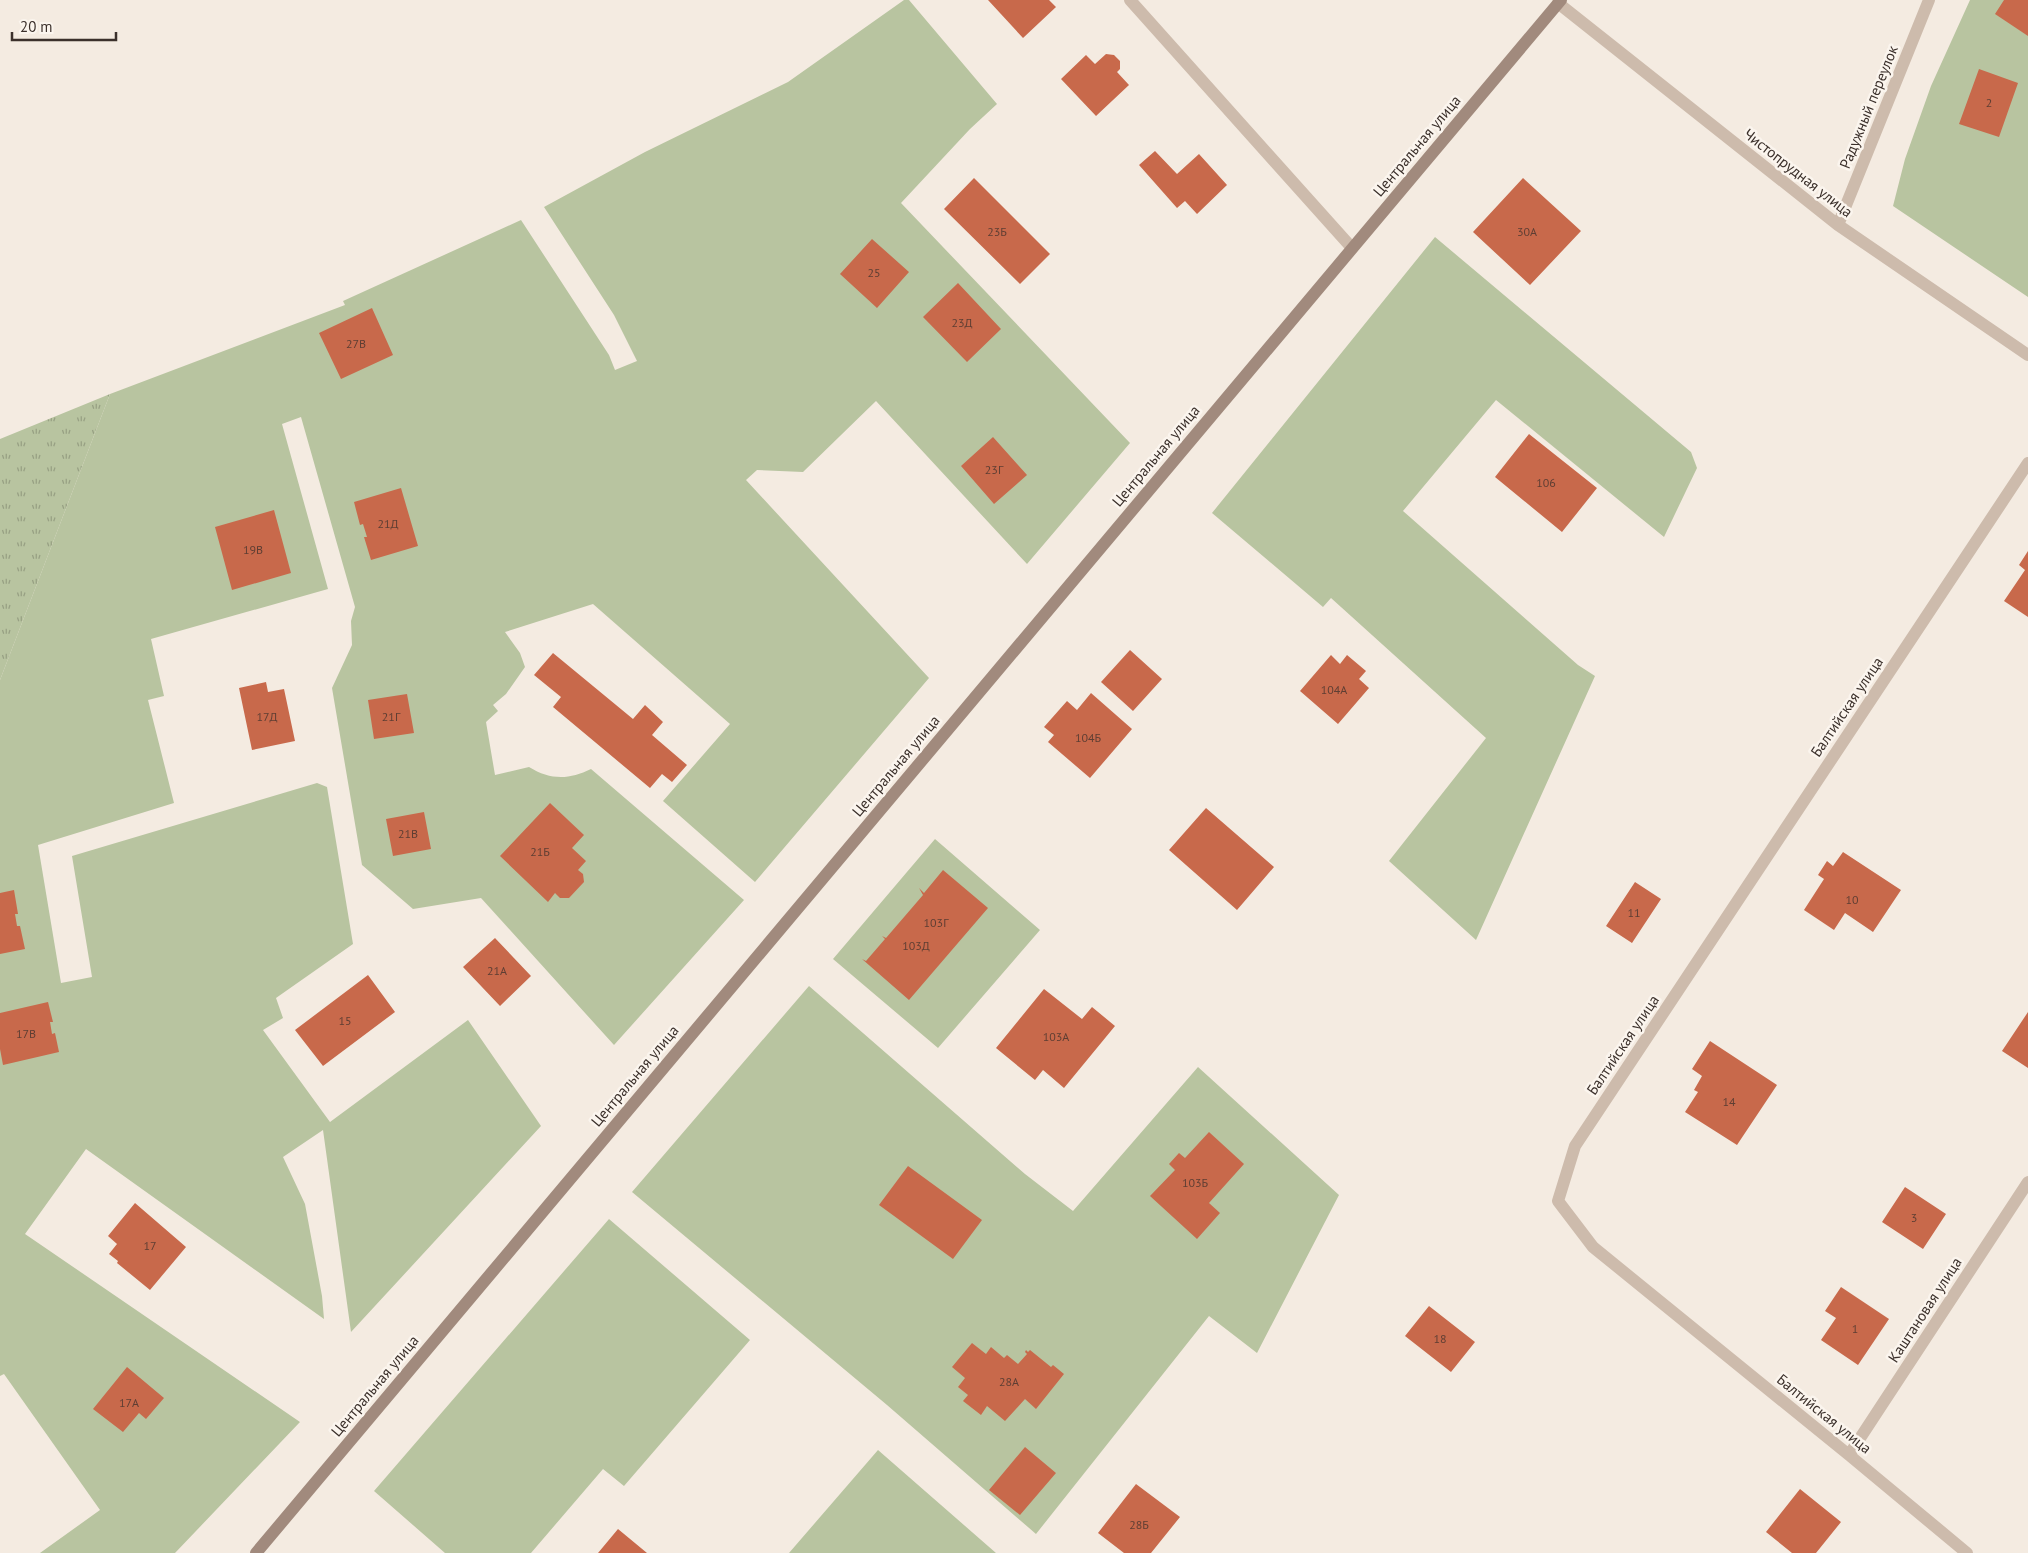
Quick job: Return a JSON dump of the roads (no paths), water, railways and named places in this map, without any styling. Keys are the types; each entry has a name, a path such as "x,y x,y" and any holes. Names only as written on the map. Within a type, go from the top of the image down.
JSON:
{"main road":[{"name":"Центральная улица","path":"256,1553 1559,2"}],"street":[{"path":"1130,0 1352,248"},
{"name":"Радужный переулок","path":"1838,226 1930,0"},
{"name":"Чистопрудная улица","path":"1559,2 1838,226 2028,355"},
{"name":"Балтийская улица","path":"1967,1553 1849,1454 1593,1247 1558,1201 1575,1146 2028,463"},
{"name":"Каштановая улица","path":"1849,1454 2028,1182"}]}
